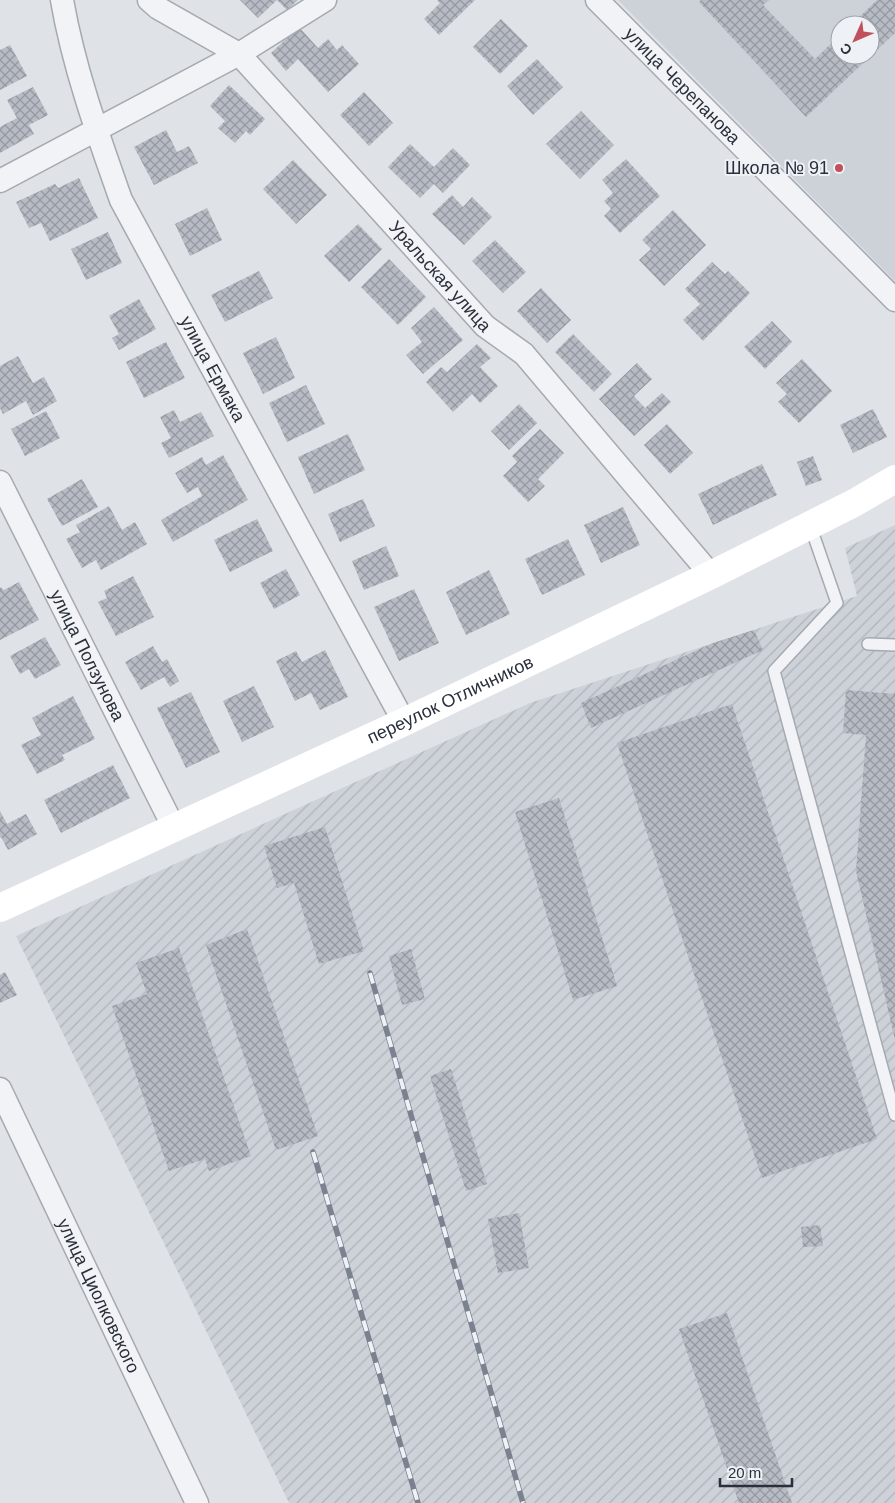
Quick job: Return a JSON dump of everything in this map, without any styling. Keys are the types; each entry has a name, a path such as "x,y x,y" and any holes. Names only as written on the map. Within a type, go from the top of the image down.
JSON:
{"main road":[{"name":"переулок Отличников","path":"0,908 404,722 711,575 854,503 895,479"}],"street":[{"name":"улица Ермака","path":"62,0 68,32 96,130 121,200 404,722"},
{"name":"Уральская улица","path":"149,0 158,8 239,54 485,326 524,354 711,575"},
{"path":"0,181 239,54 325,0"},
{"name":"улица Черепанова","path":"606,5 895,300"},
{"name":"улица Ползунова","path":"0,482 174,828"},
{"name":"улица Циолковского","path":"0,1089 197,1503"}],"lane":[{"path":"810,525 837,603 774,671 895,1115"},
{"path":"868,644 895,645"}],"shaded area":[{"name":"Школа № 91","path":"618,0 895,0 895,281"},
{"path":"895,525 895,1503 289,1503 16,936 530,703 857,596 845,548"}],"building":[{"path":"240,0 277,0 258,18"},
{"path":"277,0 298,0 287,10"},
{"path":"437,0 475,0 439,35 424,19 440,3"},
{"path":"701,0 769,0 763,5 815,59 830,45 830,65 861,65 806,117 699,2"},
{"path":"877,0 895,0 895,33 880,47 880,15 861,15"},
{"path":"501,19 528,46 500,74 473,47"},
{"path":"299,27 318,48 328,39 337,50 342,45 359,64 328,92 298,59 286,71 271,53"},
{"path":"10,45 27,76 0,90 0,50"},
{"path":"537,59 563,87 533,115 507,86"},
{"path":"229,85 265,119 250,135 246,131 235,143 218,128 225,121 210,106"},
{"path":"33,87 48,115 29,125 34,134 0,153 0,127 17,118 7,100"},
{"path":"364,92 393,123 369,146 340,115"},
{"path":"581,111 614,145 580,179 546,144"},
{"path":"166,130 177,152 189,146 198,163 154,185 134,147"},
{"path":"410,144 434,167 453,148 470,165 443,193 434,184 420,198 388,167"},
{"path":"626,159 660,196 620,233 604,216 611,209 604,201 613,193 602,180"},
{"path":"293,160 327,195 296,224 263,189"},
{"path":"79,178 98,218 50,241 41,223 29,228 16,202 55,184 58,188"},
{"path":"452,195 463,207 472,197 492,217 464,245 432,214"},
{"path":"207,208 222,240 190,256 175,224"},
{"path":"673,210 706,245 664,286 639,260 651,249 642,240"},
{"path":"358,224 382,249 349,282 324,256"},
{"path":"108,232 122,263 86,280 71,249"},
{"path":"495,240 526,272 503,293 472,261"},
{"path":"389,259 426,297 398,325 361,287"},
{"path":"712,262 725,274 728,271 750,293 703,341 683,320 700,304 685,289"},
{"path":"259,271 273,298 225,322 211,295"},
{"path":"541,288 571,320 547,343 517,311"},
{"path":"139,299 156,329 119,350 112,338 119,334 109,316"},
{"path":"434,307 463,340 423,374 406,355 422,342 411,328"},
{"path":"772,321 792,342 765,369 744,347"},
{"path":"573,334 612,374 594,392 555,352"},
{"path":"276,337 295,378 263,394 243,353"},
{"path":"166,342 185,378 144,398 126,362"},
{"path":"477,344 491,358 480,367 498,386 480,403 472,394 453,412 426,382 441,367 447,372"},
{"path":"18,356 33,383 44,377 57,401 33,415 26,401 3,414 0,408 0,366"},
{"path":"802,359 832,391 799,423 778,402 787,394 776,383"},
{"path":"637,363 652,379 634,396 645,408 662,393 671,402 634,436 599,399"},
{"path":"306,385 325,424 287,442 269,403"},
{"path":"519,404 537,423 509,450 491,431"},
{"path":"873,409 887,437 853,453 840,425"},
{"path":"174,410 180,422 201,412 214,436 169,458 161,443 171,438 160,417"},
{"path":"46,411 60,438 25,456 11,429"},
{"path":"667,424 693,453 670,474 644,445"},
{"path":"540,429 564,453 538,479 545,486 528,502 503,476 517,462 512,456"},
{"path":"348,434 365,470 314,494 298,457"},
{"path":"223,455 248,500 173,542 161,520 202,496 198,487 187,493 175,473 202,457 206,465"},
{"path":"813,456 822,480 806,486 797,462"},
{"path":"762,464 777,495 713,525 698,494"},
{"path":"82,479 98,507 62,526 47,499"},
{"path":"363,499 375,526 340,542 328,514"},
{"path":"109,506 122,530 135,522 147,544 101,570 96,560 82,568 66,539 80,532 76,525"},
{"path":"623,507 640,545 601,563 584,525"},
{"path":"257,519 273,551 230,572 214,540"},
{"path":"568,539 585,575 542,595 525,559"},
{"path":"386,546 399,576 364,590 352,561"},
{"path":"286,569 300,595 274,609 260,583"},
{"path":"489,570 510,614 466,635 446,592"},
{"path":"133,576 154,617 116,636 98,602 107,598 104,591"},
{"path":"19,582 39,620 0,640 0,587 4,590"},
{"path":"414,589 439,643 399,661 374,607"},
{"path":"754,630 763,650 591,728 581,703 713,643"},
{"path":"45,637 61,665 35,679 29,669 20,674 10,656"},
{"path":"153,646 162,662 167,659 179,681 170,687 164,677 141,690 125,662"},
{"path":"325,650 348,697 320,710 311,693 295,701 276,661 296,651 302,662"},
{"path":"254,686 274,727 242,742 223,701"},
{"path":"846,690 895,694 895,1040 856,871 866,735 843,733"},
{"path":"191,692 220,752 186,768 157,708"},
{"path":"73,696 95,739 62,755 65,760 37,774 21,745 41,735 32,718"},
{"path":"732,704 877,1139 762,1178 617,743"},
{"path":"113,765 130,798 61,833 44,800"},
{"path":"559,798 617,986 573,1000 515,812"},
{"path":"0,811 7,824 26,814 37,834 8,850 0,838"},
{"path":"325,827 364,951 319,964 294,883 277,888 264,846"},
{"path":"247,929 318,1136 276,1150 206,945"},
{"path":"179,948 251,1156 209,1171 205,1159 169,1171 112,1006 147,994 136,963"},
{"path":"411,949 425,999 402,1005 389,956"},
{"path":"5,972 17,995 0,1003 0,975"},
{"path":"451,1069 487,1184 466,1191 430,1076"},
{"path":"519,1213 529,1268 498,1273 488,1219"},
{"path":"820,1225 823,1246 803,1247 801,1227"},
{"path":"727,1313 792,1503 739,1503 679,1329"}],"railway":[{"path":"370,973 523,1503"},
{"path":"313,1152 418,1503"}],"place":[{"name":"Школа № 91","path":"839,168"}]}
